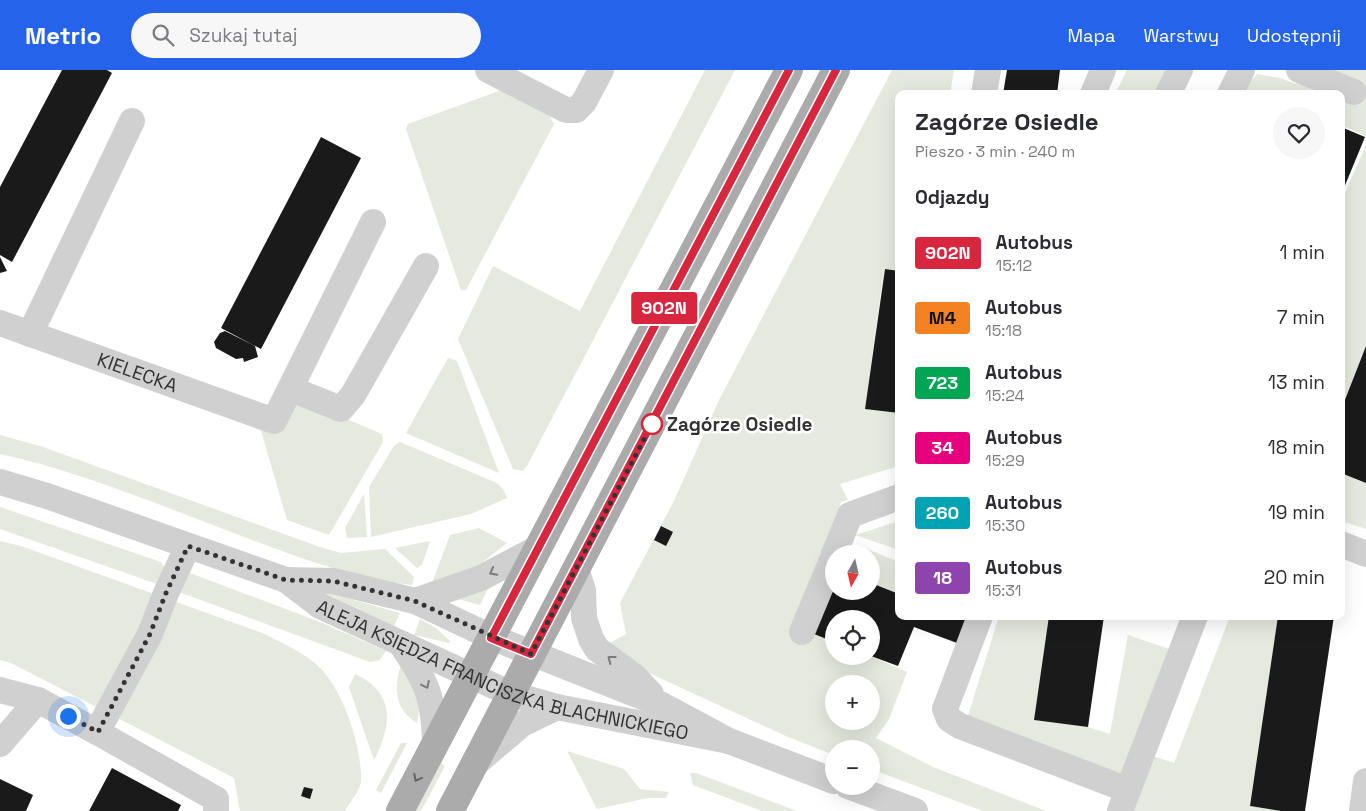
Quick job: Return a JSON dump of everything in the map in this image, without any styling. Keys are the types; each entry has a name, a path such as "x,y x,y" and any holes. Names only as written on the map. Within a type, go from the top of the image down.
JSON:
{"main road":[{"path":"400,811 789,70"},
{"path":"450,811 836,70"}],"street":[{"path":"488,70 566,110 576,110 584,102 601,70"},
{"path":"985,90 988,70"},
{"path":"1095,90 1104,70"},
{"path":"1170,90 1180,70"},
{"path":"1232,90 1242,70"},
{"path":"1299,70 1354,92"},
{"path":"30,334 132,121"},
{"path":"373,222 291,389 341,409 353,394 426,266"},
{"name":"KIELECKA","path":"0,323 274,421 291,389"},
{"name":"ALEJA KSIĘDZA FRANCISZKA BLACHNICKIEGO","path":"0,482 48,496 286,580 333,581 415,601 491,638 660,704 728,741 825,778"},
{"path":"838,545 850,515 895,499"},
{"path":"98,732 150,634 166,593 188,546"},
{"path":"1345,546 1366,554"},
{"path":"415,601 481,578 536,549"},
{"path":"576,569 583,590 584,618 591,639 597,649 634,676 660,704"},
{"path":"802,632 825,577"},
{"name":"ALEJA KSIĘDZA FRANCISZKA BLACHNICKIEGO","path":"286,580 320,606 511,694 557,707 728,741"},
{"path":"978,620 945,709 950,719 960,726 1124,800 1193,620"},
{"path":"400,643 418,669 429,691 434,713 435,744"},
{"path":"0,690 38,700 98,732 216,799 216,811"},
{"path":"0,744 38,700"},
{"path":"475,764 522,724 557,707"},
{"path":"1362,811 1366,781"},
{"path":"872,795 915,811"}],"shaded area":[{"path":"705,70 735,70 527,466 523,471 513,469 458,339 493,266 580,311"},
{"path":"892,70 954,70 951,90 895,90 895,270 884,269 865,408 895,412 895,467 840,484 848,500 841,502 828,545 825,545 825,554 804,623 814,634 825,638 825,665 880,665 880,660 907,672 889,719 876,738 880,740 825,740 825,751 788,737 649,673 608,644 626,634 620,603 673,503 719,400"},
{"path":"1127,70 1165,70 1165,82 1160,90 1117,90"},
{"path":"1303,70 1366,70 1366,136 1345,127 1345,90 1243,90 1257,74 1280,78 1296,84"},
{"path":"510,87 546,109 554,124 466,290 461,290 406,129 408,124"},
{"path":"1366,145 1366,346 1345,400 1345,193"},
{"path":"448,358 457,361 499,473 406,433"},
{"path":"297,398 382,434 383,442 329,535 287,520 260,427 280,433"},
{"path":"0,435 43,447 320,547 341,553 385,549 414,577 412,585 372,578 313,562 96,482 64,471 0,454"},
{"path":"400,442 497,483 503,489 507,498 471,514 371,537 369,487 394,446"},
{"path":"1345,475 1366,483 1366,529 1345,522"},
{"path":"364,494 367,537 347,538 345,528"},
{"path":"0,507 161,562 166,571 160,585 0,529"},
{"path":"895,522 895,549 855,535"},
{"path":"479,528 507,543 474,569 432,583 450,535"},
{"path":"0,541 21,546 265,634 311,660 326,675 343,703 358,752 361,781 357,792 345,811 240,811 234,778 11,663 0,660"},
{"path":"430,541 422,565 417,568 395,548"},
{"path":"880,554 895,560 895,592 880,587"},
{"path":"190,573 320,622 386,651 380,660 370,662 176,591 181,577"},
{"path":"488,589 480,605 458,599"},
{"path":"326,592 400,613 394,626 324,595"},
{"path":"420,619 436,628 450,641 449,643 414,635"},
{"path":"998,620 1048,620 1034,720 1088,727 1110,734 1128,635 1169,649 1120,777 967,719"},
{"path":"1228,620 1277,620 1250,806 1281,811 1130,811 1153,756 1174,763"},
{"path":"403,661 411,674 416,690 419,708 417,723 403,710 397,695 398,678"},
{"path":"355,674 378,691 384,700 387,711 384,734 374,760 349,687"},
{"path":"880,740 933,767 1046,811 983,811 880,772"},
{"path":"401,743 407,743 381,793 376,790"},
{"path":"567,751 624,769 640,789 669,792 666,798 648,798 597,809"},
{"path":"441,763 445,766 421,811 416,811"},
{"path":"690,773 696,773 797,811 762,811 693,785"}],"building":[{"path":"62,70 107,70 112,73 12,262 0,255 0,187"},
{"path":"1007,70 1060,70 1058,90 1004,90"},
{"path":"1345,129 1365,137 1345,185"},
{"path":"321,137 361,158 261,349 221,328"},
{"path":"0,257 7,271 0,273"},
{"path":"885,269 895,270 895,413 865,409"},
{"path":"225,331 255,346 258,357 244,362 243,358 236,359 216,348 214,342 220,333"},
{"path":"1366,346 1366,483 1345,475 1345,400"},
{"path":"661,526 673,532 666,546 654,540"},
{"path":"880,587 895,592 895,620 966,620 957,643 914,627 898,666 880,659 880,610 825,610 825,638 814,634 827,600 880,600"},
{"path":"1048,620 1103,620 1088,727 1034,720"},
{"path":"1277,620 1333,620 1305,811 1281,811 1250,806"},
{"path":"112,768 181,805 178,811 89,811"},
{"path":"0,779 33,795 26,811 0,811"},
{"path":"304,787 313,789 310,799 301,796"}],"bus line":[{"name":"902N","path":"789,70 491,638 531,654 836,70"}],"place":[{"name":"Zagórze Osiedle","path":"652,424"}],"route":[{"path":"68,716 98,732 150,634 166,593 188,546 286,580 333,581 415,601 491,638 531,654 652,424"}]}
